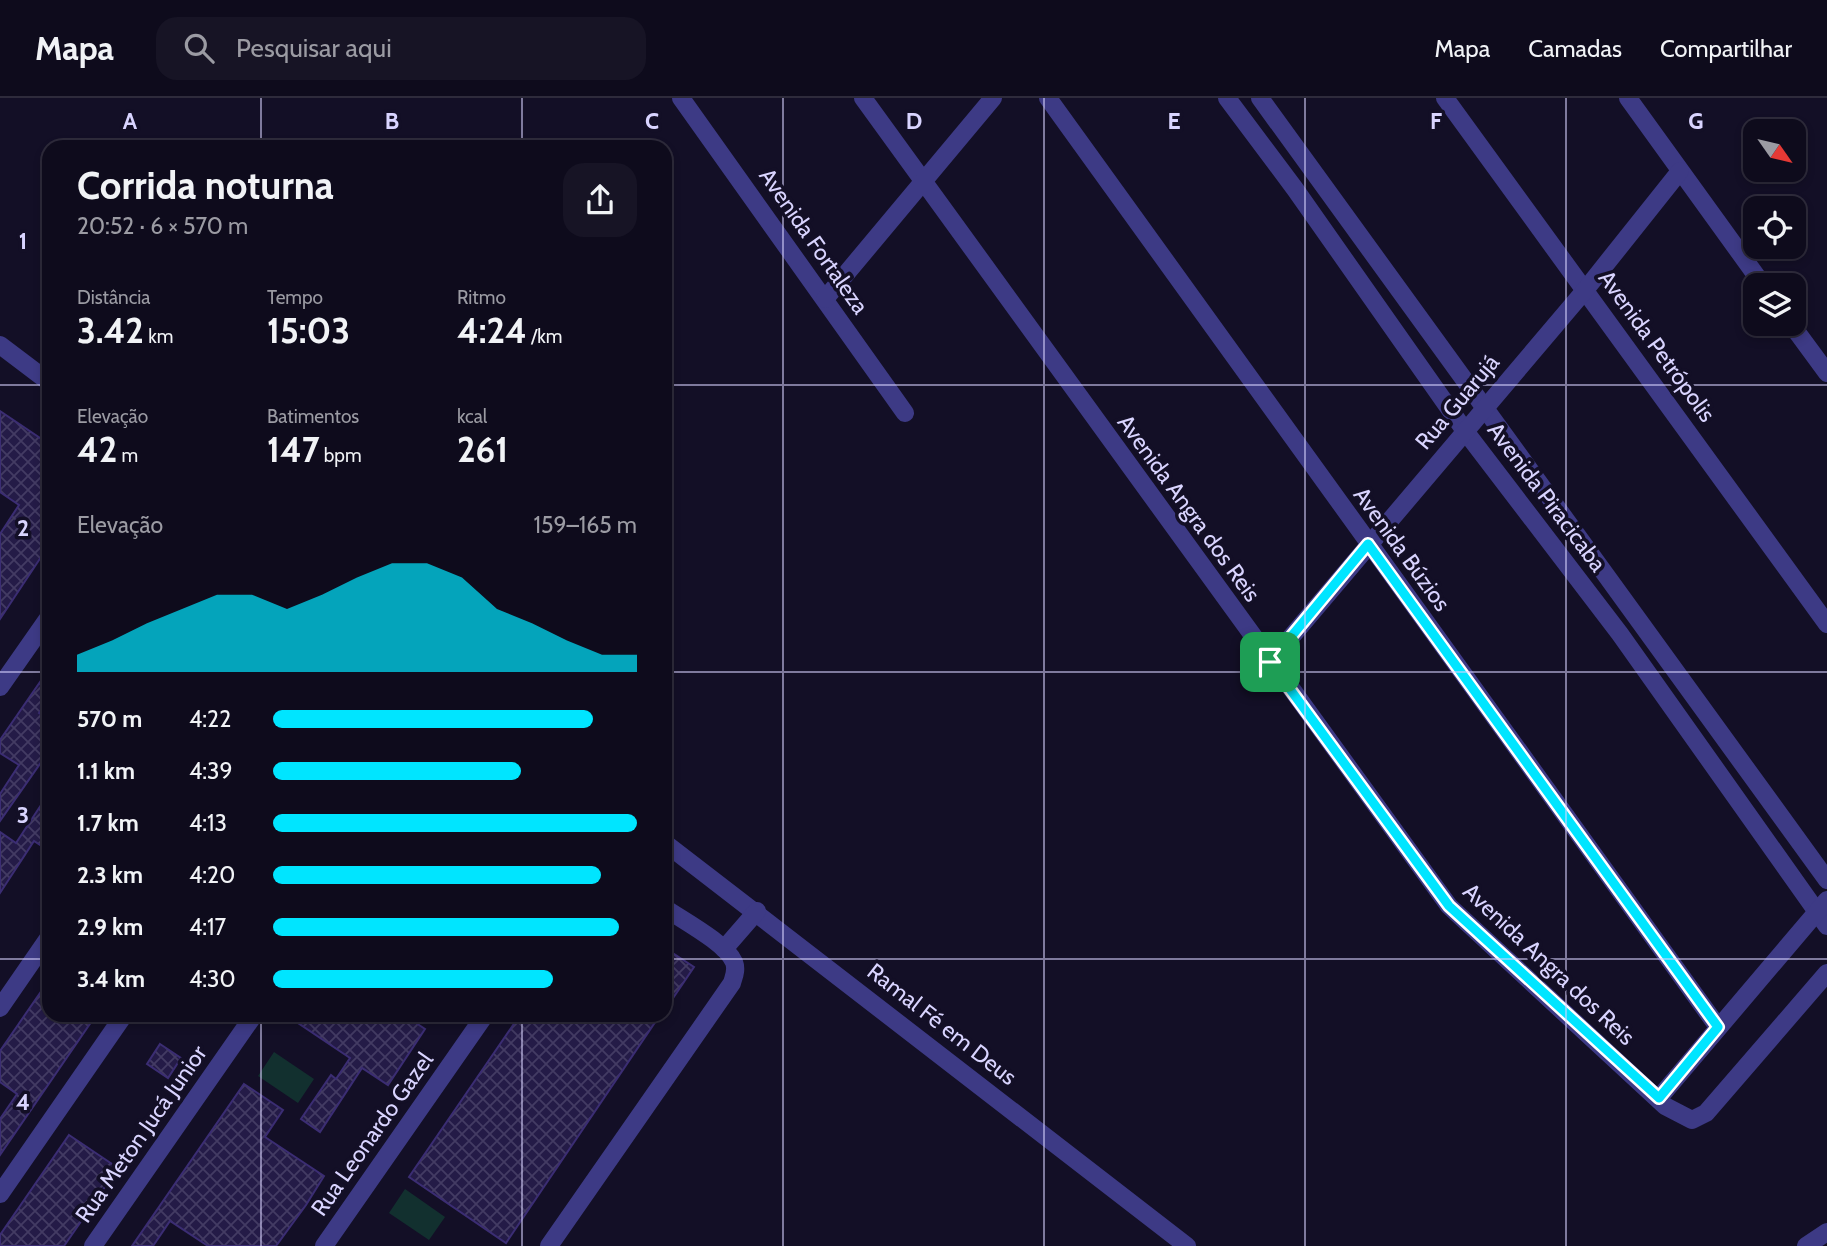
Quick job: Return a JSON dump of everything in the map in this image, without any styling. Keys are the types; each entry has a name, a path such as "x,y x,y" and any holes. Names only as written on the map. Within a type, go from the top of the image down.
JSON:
{"street":[{"name":"Avenida Fortaleza","path":"681,98 905,414"},
{"name":"Avenida Angra dos Reis","path":"863,98 1449,906 1672,1111 1692,1120 1706,1113 1827,973"},
{"path":"825,299 993,98"},
{"name":"Avenida Búzios","path":"1048,98 1718,1027"},
{"name":"Avenida Piracicaba","path":"1227,98 1295,189 1465,430 1620,634 1824,912"},
{"name":"Avenida Piracicaba","path":"1260,98 1827,880"},
{"name":"Avenida Petrópolis","path":"1445,98 1827,624"},
{"path":"1628,98 1754,273"},
{"name":"Rua Guarujá","path":"1270,662 1483,407 1586,289 1680,171"},
{"path":"1800,336 1827,373"},
{"path":"0,345 42,377"},
{"path":"0,687 42,627"},
{"name":"Ramal Fé em Deus","path":"672,848 757,911 1187,1246"},
{"path":"724,949 757,911"},
{"path":"549,1246 732,983 736,970 734,961 724,949 672,912"},
{"path":"1659,1098 1718,1027 1824,912"},
{"path":"0,1008 42,947"},
{"path":"0,1194 119,1022"},
{"name":"Rua Meton Jucá Junior","path":"93,1246 249,1022"},
{"name":"Rua Leonardo Gazel","path":"324,1246 480,1022"},
{"path":"1806,1246 1827,1232"}],"green space":[{"path":"274,1052 314,1079 298,1103 258,1076"},
{"path":"405,1189 445,1217 429,1240 389,1213"}],"building":[{"path":"0,411 42,439 42,556 0,619 0,534 19,505 0,492"},
{"path":"42,679 42,708 39,713 42,715 42,761 0,821 0,794 19,765 0,753 0,740"},
{"path":"42,806 42,846 34,841 0,893 0,832 16,843"},
{"path":"672,953 694,967 672,1000"},
{"path":"42,990 42,1022 91,1022 0,1155 0,1119 17,1094 0,1082 0,1051"},
{"path":"296,1022 414,1022 425,1029 388,1085 362,1068 320,1132 301,1119 331,1075 336,1079 350,1058"},
{"path":"515,1022 655,1022 506,1243 409,1177"},
{"path":"160,1044 181,1058 168,1078 147,1064"},
{"path":"244,1084 283,1110 265,1137 324,1176 306,1205 276,1246 208,1246 170,1221 153,1246 132,1246"},
{"path":"69,1135 118,1168 64,1246 0,1246 0,1235"}],"route":[{"path":"1368,544 1718,1027 1659,1098 1449,906 1270,662 1368,544"}]}
